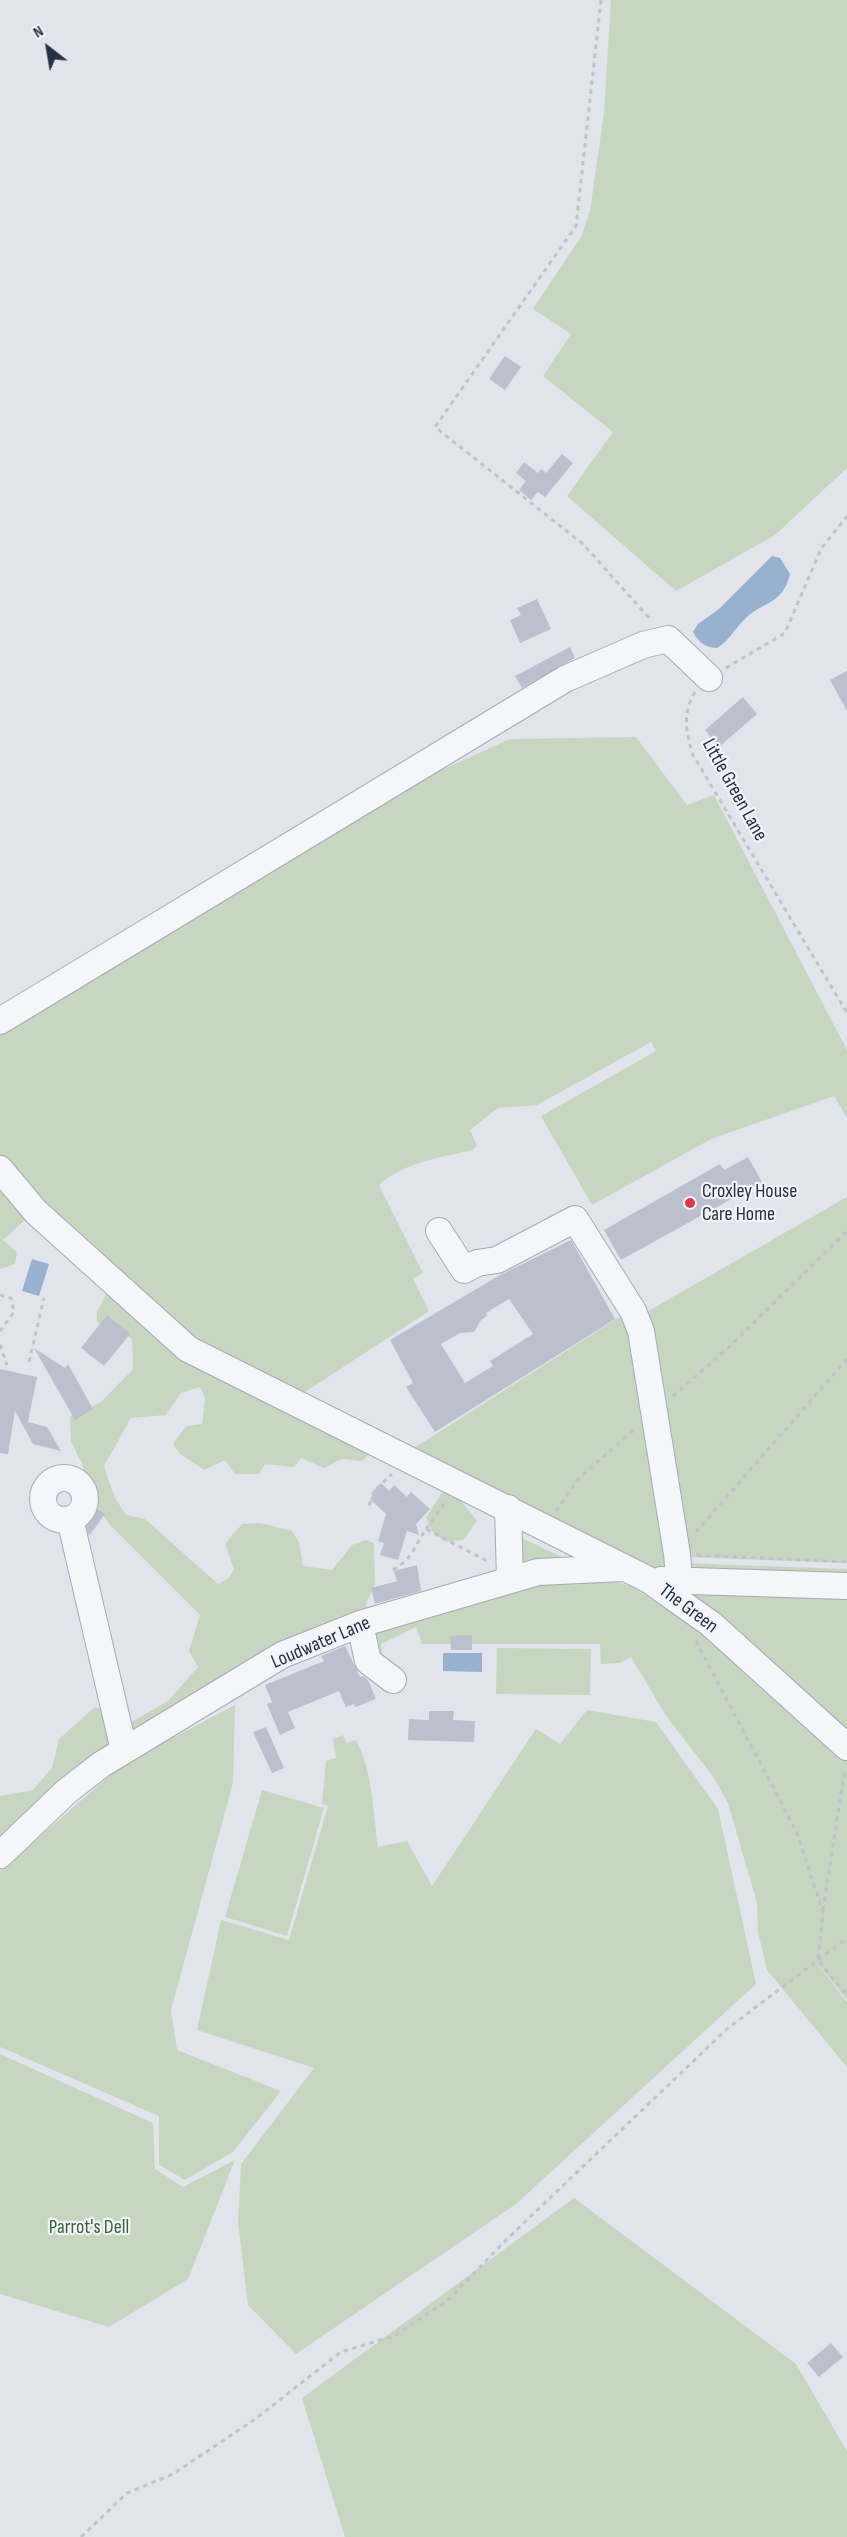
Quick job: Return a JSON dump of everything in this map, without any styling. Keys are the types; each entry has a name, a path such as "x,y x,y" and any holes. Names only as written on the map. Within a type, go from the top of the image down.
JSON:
{"street":[{"path":"0,1021 565,679 643,645 668,639 709,678"},
{"path":"0,1169 36,1212 189,1349 649,1580"},
{"path":"439,1231 464,1270 477,1263 498,1260 575,1219 633,1311 641,1331 678,1566"},
{"path":"508,1508 510,1579"},
{"path":"70,1519 124,1750"},
{"name":"The Green","path":"847,1586 678,1566 649,1580 711,1624 847,1747"},
{"name":"Loudwater Lane","path":"0,1855 67,1791 124,1750 282,1656 360,1624 510,1579 538,1572 626,1568"},
{"path":"360,1624 368,1661 393,1680"}],"path":[{"path":"601,0 576,226 435,427 583,544 668,639"},
{"name":"Little Green Lane","path":"847,516 821,549 785,633 709,678 699,687 689,703 685,719 693,755 847,1013"},
{"path":"544,1527 578,1479 727,1348 847,1231"},
{"path":"0,1295 11,1298 14,1312 0,1331"},
{"path":"29,1362 44,1298"},
{"path":"0,1345 7,1365"},
{"path":"678,1566 847,1359"},
{"path":"369,1505 378,1487 399,1471"},
{"path":"393,1570 412,1556 416,1543 443,1506 442,1499"},
{"path":"426,1529 491,1562 510,1579"},
{"path":"678,1566 847,1562"},
{"path":"691,1635 753,1745 797,1833 823,1912"},
{"path":"847,1758 823,1912 818,1961 847,1995"},
{"path":"81,2537 127,2493 173,2474 227,2438 341,2352 394,2336 447,2301 507,2240 727,2029 847,1938"}],"green space":[{"path":"611,0 847,0 847,468 775,535 676,591 567,496 613,432 543,376 571,334 533,309 581,237 590,211 604,112"},
{"path":"636,737 687,805 714,795 847,1050 847,1118 834,1096 711,1139 592,1205 541,1116 656,1051 651,1042 537,1105 498,1108 470,1130 477,1146 472,1150 411,1166 379,1185 423,1273 413,1279 429,1311 302,1394 199,1345 45,1206 0,1155 0,1032 343,815 510,739"},
{"path":"0,1171 26,1219 3,1240 17,1252 15,1264 0,1269"},
{"path":"847,1197 847,1563 684,1557 643,1314"},
{"path":"107,1292 281,1409 369,1455 362,1461 342,1459 324,1468 301,1458 294,1467 265,1464 259,1474 235,1474 225,1460 204,1470 180,1454 173,1444 186,1426 202,1424 205,1398 200,1387 181,1393 166,1415 131,1418 104,1466 115,1498 126,1515 145,1519 218,1584 229,1578 234,1569 225,1544 242,1524 260,1523 292,1531 299,1542 303,1566 332,1570 352,1545 366,1540 374,1543 375,1584 366,1604 368,1617 0,1839 0,1796 33,1790 52,1768 59,1739 95,1707 119,1714 128,1724 168,1701 198,1667 189,1651 200,1615 110,1525 88,1493 83,1466 71,1441 70,1417 101,1402 133,1369 132,1339 97,1322 97,1312"},
{"path":"624,1314 637,1346 671,1562 659,1570 652,1569 411,1450"},
{"path":"451,1488 477,1521 463,1540 445,1542 432,1531 426,1518 444,1489"},
{"path":"519,1537 573,1562 516,1568"},
{"path":"677,1563 847,1569 847,1580 687,1572"},
{"path":"609,1580 633,1587 708,1637 847,1759 847,2000 810,1954 847,2002 847,2067 767,1970 758,1932 757,1903 728,1803 714,1778 666,1716 631,1657 620,1663 601,1664 600,1644 422,1644 416,1627 381,1644 382,1657 376,1657 374,1636 378,1631 522,1585"},
{"path":"691,1588 847,1595 847,1747 683,1595"},
{"path":"497,1648 591,1649 590,1695 496,1694"},
{"path":"235,1705 233,1783 171,2010 177,2050 281,2091 233,2152 185,2180 159,2165 159,2116 0,2047 0,1871 123,1764"},
{"path":"587,1710 656,1722 718,1809 756,1984 516,2204 296,2354 248,2305 238,2222 241,2164 314,2068 197,2030 221,1920 289,1940 328,1806 322,1803 326,1761 336,1758 333,1739 343,1735 347,1743 356,1740 362,1752 369,1779 378,1847 407,1841 432,1886 536,1729 560,1744"},
{"path":"262,1790 324,1808 287,1936 225,1917"},
{"name":"Parrot's Dell","path":"0,2054 153,2123 155,2169 183,2187 235,2160 188,2279 109,2327 0,2294"},
{"path":"574,2198 796,2364 847,2451 847,2537 345,2537 302,2398"}],"water":[{"path":"772,556 780,558 790,574 777,598 750,614 717,648 700,642 693,632 698,624 719,609"},
{"path":"32,1259 49,1264 39,1296 22,1291"},
{"path":"443,1653 482,1653 482,1672 443,1671"}],"building":[{"path":"505,356 521,367 505,390 489,379"},
{"path":"562,454 573,463 545,497 538,492 531,500 519,490 526,481 516,473 524,462 538,473 541,469 546,473"},
{"path":"537,599 551,629 520,643 510,620 521,615 517,608"},
{"path":"570,647 575,658 522,688 515,676"},
{"path":"847,671 847,711 830,680"},
{"path":"743,697 757,714 719,747 705,730"},
{"name":"Croxley House Care Home","path":"748,1157 762,1182 621,1260 604,1230 720,1164 724,1170"},
{"path":"571,1240 615,1319 435,1432 406,1387 413,1383 390,1340 500,1275","holes":["509,1299 533,1334 490,1361 493,1366 465,1383 441,1344 460,1333 474,1332 481,1320 487,1316 486,1313"]},
{"path":"107,1315 130,1334 104,1366 81,1348"},
{"path":"34,1348 65,1368 68,1364 93,1409 75,1420"},
{"path":"0,1369 37,1377 28,1422 47,1427 61,1451 33,1444 15,1411 8,1454 0,1453"},
{"path":"381,1483 389,1491 394,1485 407,1497 411,1492 430,1509 416,1524 419,1535 407,1531 398,1560 380,1555 384,1543 378,1541 386,1514 370,1499 373,1496 371,1493"},
{"path":"88,1502 105,1514 89,1536 82,1511"},
{"path":"417,1565 421,1591 375,1604 371,1588 397,1581 394,1571"},
{"path":"472,1635 472,1650 451,1650 450,1636"},
{"path":"345,1646 360,1677 363,1676 368,1680 376,1699 355,1707 354,1704 346,1707 339,1691 288,1712 295,1728 280,1735 267,1704 272,1702 265,1685 324,1661 321,1656"},
{"path":"429,1711 454,1711 453,1720 475,1721 474,1742 408,1740 409,1719 429,1720"},
{"path":"266,1727 284,1768 272,1773 253,1732"},
{"path":"831,2343 843,2357 819,2377 807,2363"}],"place":[{"name":"Croxley House Care Home","path":"690,1203"}]}
